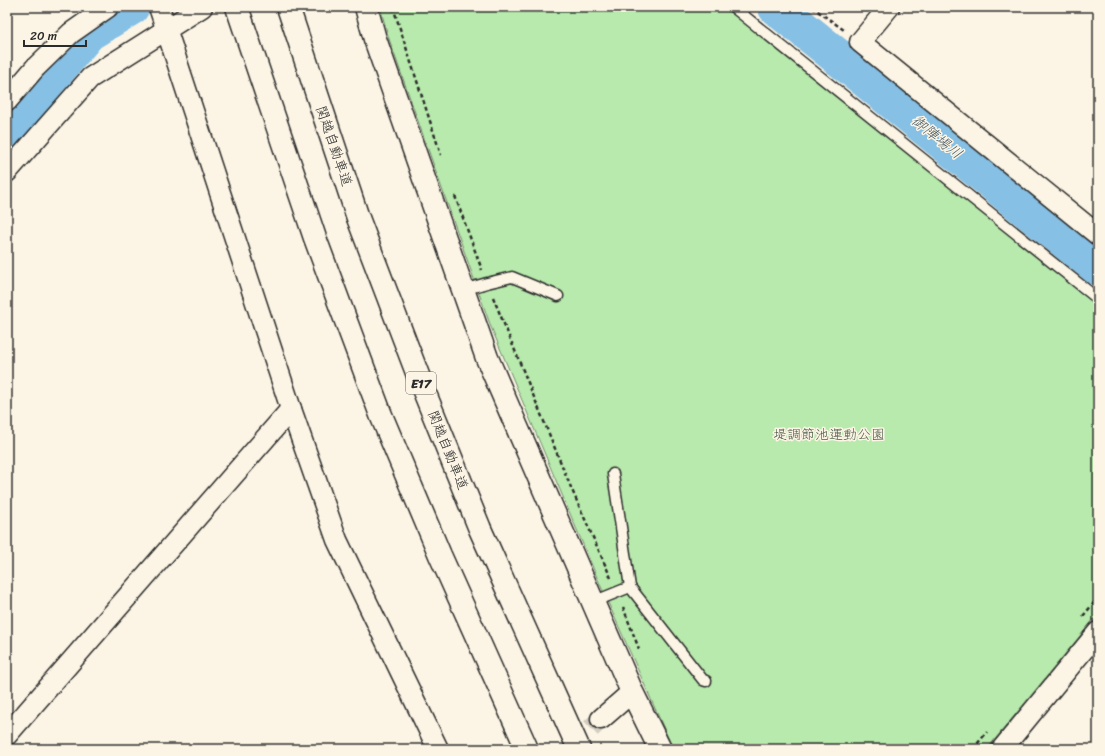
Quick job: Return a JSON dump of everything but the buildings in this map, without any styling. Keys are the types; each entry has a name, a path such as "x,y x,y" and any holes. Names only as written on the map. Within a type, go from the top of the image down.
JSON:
{"main road":[{"name":"関越自動車道","path":"288,7 358,218 424,391 480,529 579,749"},
{"path":"366,7 375,39 487,358 632,692 660,749"},
{"path":"239,13 315,238 381,415 440,555 527,749"}],"street":[{"path":"7,101 35,68 71,33 108,7"},
{"path":"159,7 291,410 337,540 438,749"},
{"path":"7,172 90,78 202,7"},
{"path":"889,7 860,42 1098,235"},
{"path":"7,735 291,410"},
{"path":"1002,749 1098,632"},
{"path":"601,719 632,692"},
{"path":"7,745 12,749"}],"lane":[{"path":"733,7 1098,299"},
{"path":"463,290 487,282 512,277 558,296"},
{"path":"613,474 630,587 703,680 706,681"},
{"path":"593,602 630,587"}],"path":[{"path":"394,7 441,156"},
{"path":"812,7 860,42"},
{"path":"454,193 487,282 572,490 617,592 641,656"}],"green space":[{"name":"堤調節池運動公園","path":"380,7 727,7 1098,306 1098,614 987,749 673,749 599,582 491,327 389,39"}],"waterway":[{"name":"御陣場川","path":"7,129 88,33 131,7"},
{"name":"御陣場川","path":"776,7 1098,267"}],"tunnel":[{"path":"569,749 601,719"}]}
